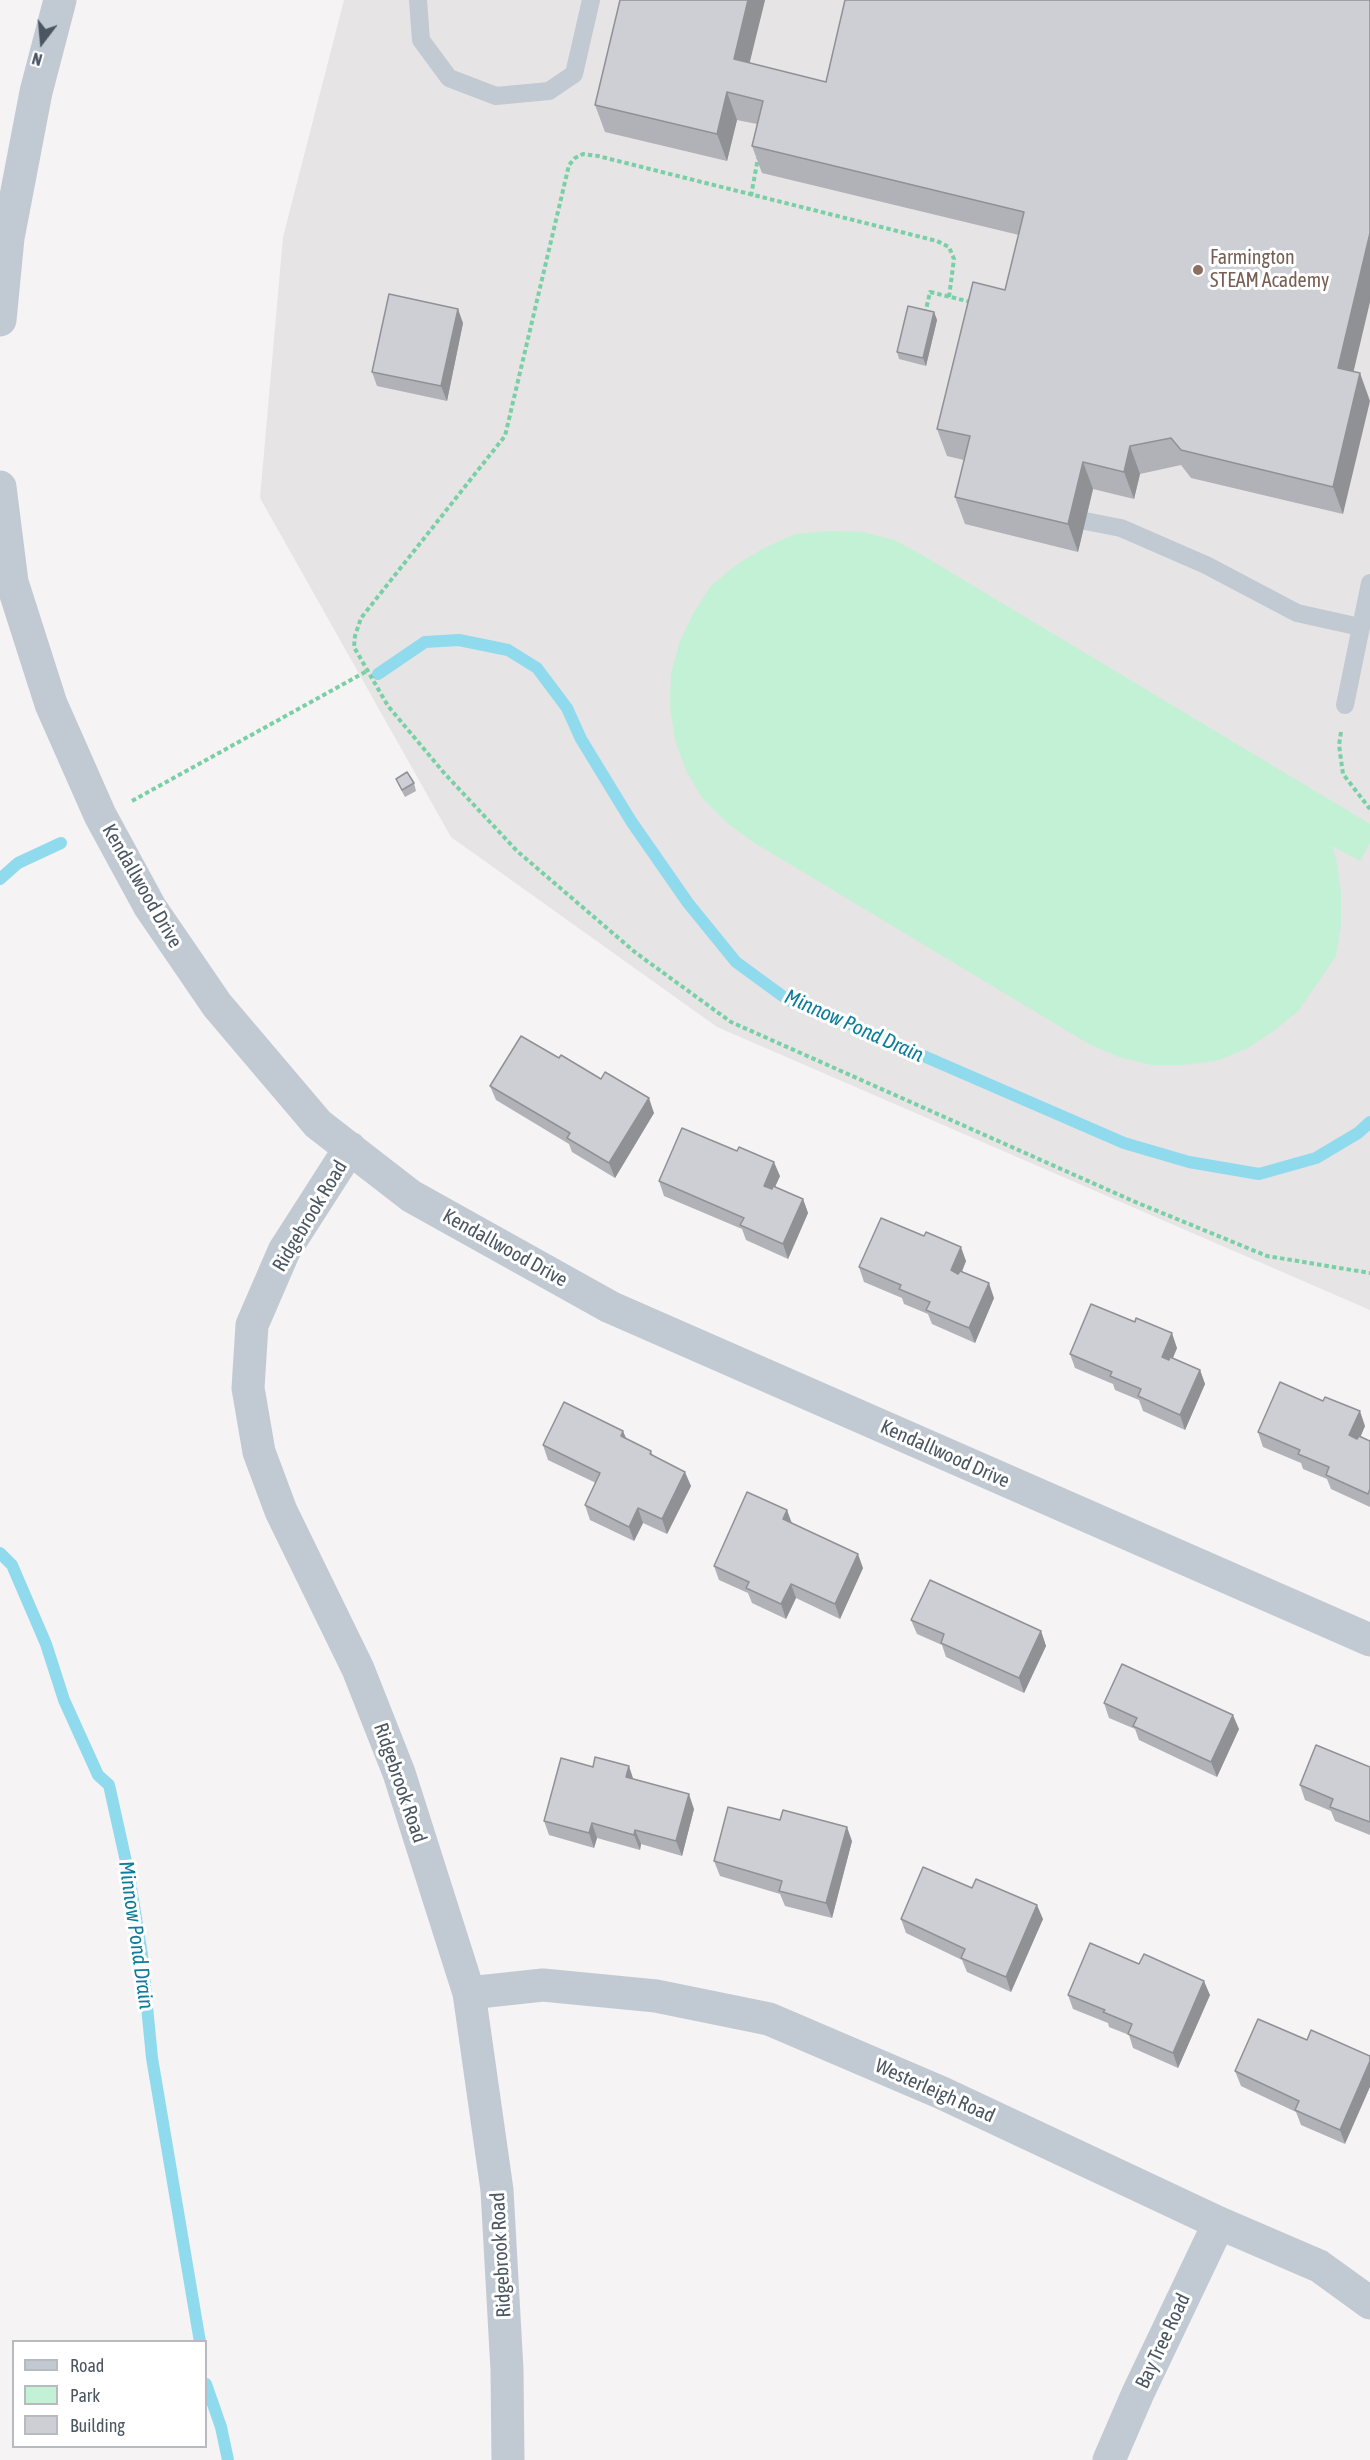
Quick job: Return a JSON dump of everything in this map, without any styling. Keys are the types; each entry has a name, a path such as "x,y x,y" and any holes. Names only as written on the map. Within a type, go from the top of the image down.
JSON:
{"street":[{"path":"0,320 8,238 36,92 60,0"},
{"name":"Kendallwood Drive","path":"0,487 12,582 9,602 100,815 150,908 217,1005 318,1124 411,1196 610,1307 1370,1640"},
{"name":"Ridgebrook Road","path":"350,1148 284,1251 252,1325 248,1388 259,1452 281,1511 358,1669 399,1773 469,1993 497,2190 507,2370 507,2460"},
{"name":"Westerleigh Road","path":"469,1993 543,1985 656,1996 769,2019 942,2093 1219,2223 1319,2266 1370,2303"},
{"name":"Bay Tree Road","path":"1109,2460 1219,2223"}],"lane":[{"path":"418,0 421,40 449,78 496,96 549,91 574,74 591,0"},
{"path":"1085,521 1121,528 1206,565 1297,613 1360,627"},
{"path":"1345,705 1370,583"}],"path":[{"path":"751,196 760,150"},
{"path":"949,297 954,259 949,247 937,241 598,156 583,154 575,158 569,165 505,436 359,623 354,647 388,706 445,774 517,851 636,953 731,1022 1133,1202 1267,1256 1370,1273"},
{"path":"925,315 930,292 981,304"},
{"path":"100,815 129,803 367,671"},
{"path":"1345,705 1339,745 1343,774 1370,809"}],"shaded area":[{"path":"344,0 1370,0 1370,1310 717,1027 451,837 260,498 283,237"}],"green space":[{"path":"830,531 863,532 894,540 922,555 1370,824 1370,843 1360,861 1332,846 1341,892 1341,924 1336,956 1299,1010 1275,1030 1246,1049 1216,1061 1184,1065 1152,1065 1119,1057 1089,1044 753,842 727,823 702,798 686,770 675,740 670,706 671,673 680,641 693,614 711,586 736,565 764,548 795,534"}],"building":[{"name":"Farmington STEAM Academy","path":"620,0 748,0 734,59 826,82 845,0 1370,0 1370,233 1338,368 1360,373 1333,487 1181,450 1171,438 1130,446 1124,472 1083,462 1068,524 955,497 970,436 937,429 973,282 1005,290 1024,212 752,146 763,101 727,92 717,134 595,105"},
{"path":"389,294 458,309 441,386 372,372"},
{"path":"908,306 934,312 923,358 897,352"},
{"path":"407,772 414,783 402,790 396,779"},
{"path":"521,1036 559,1058 561,1055 601,1079 605,1072 649,1098 609,1163 567,1138 570,1133 490,1086"},
{"path":"682,1128 737,1151 739,1147 774,1162 764,1186 772,1189 773,1186 803,1199 783,1244 740,1225 744,1218 659,1181"},
{"path":"881,1218 924,1236 926,1232 961,1247 951,1270 958,1274 960,1271 989,1283 969,1328 926,1310 930,1302 899,1289 901,1285 859,1267"},
{"path":"1091,1304 1135,1322 1136,1318 1172,1333 1162,1357 1169,1360 1170,1357 1200,1370 1180,1415 1138,1396 1141,1389 1110,1376 1112,1372 1070,1354"},
{"path":"1280,1382 1323,1401 1325,1397 1360,1411 1349,1435 1370,1441 1370,1489 1368,1494 1326,1475 1329,1467 1298,1454 1300,1450 1258,1432"},
{"path":"564,1402 623,1431 621,1436 685,1472 662,1519 638,1508 629,1527 585,1505 600,1473 543,1445"},
{"path":"747,1492 787,1510 783,1519 858,1554 835,1604 791,1584 781,1604 746,1588 749,1582 714,1566"},
{"path":"930,1580 1041,1631 1019,1678 941,1643 944,1634 911,1620"},
{"path":"1122,1664 1233,1715 1211,1762 1133,1726 1137,1718 1104,1703"},
{"path":"1316,1745 1370,1767 1370,1822 1330,1807 1333,1799 1300,1785"},
{"path":"595,1757 629,1766 626,1777 689,1794 676,1841 635,1830 634,1835 592,1823 589,1833 544,1821 561,1758 593,1767"},
{"path":"728,1807 780,1820 783,1810 847,1827 826,1903 779,1891 782,1881 714,1861"},
{"path":"923,1867 972,1888 976,1879 1037,1905 1006,1977 961,1958 965,1949 901,1919"},
{"path":"1090,1943 1139,1964 1144,1954 1204,1981 1173,2053 1128,2034 1132,2024 1068,1995"},
{"path":"1258,2019 1307,2040 1311,2030 1370,2056 1370,2061 1340,2130 1295,2110 1299,2101 1235,2071"}],"waterway":[{"name":"Minnow Pond Drain","path":"378,674 425,642 459,640 508,650 537,668 567,708 581,739 631,821 688,903 736,962 788,1000 859,1028 1124,1143 1189,1162 1259,1174 1316,1158 1358,1133 1370,1122"},
{"name":"Minnow Pond Drain","path":"0,879 18,863 61,843"},
{"name":"Minnow Pond Drain","path":"0,1553 12,1565 46,1644 64,1700 98,1775 109,1785 129,1875 142,1955 152,2058 200,2340"},
{"name":"Minnow Pond Drain","path":"207,2387 221,2427 228,2460"}],"place":[{"name":"Farmington STEAM Academy","path":"1198,270"}]}
